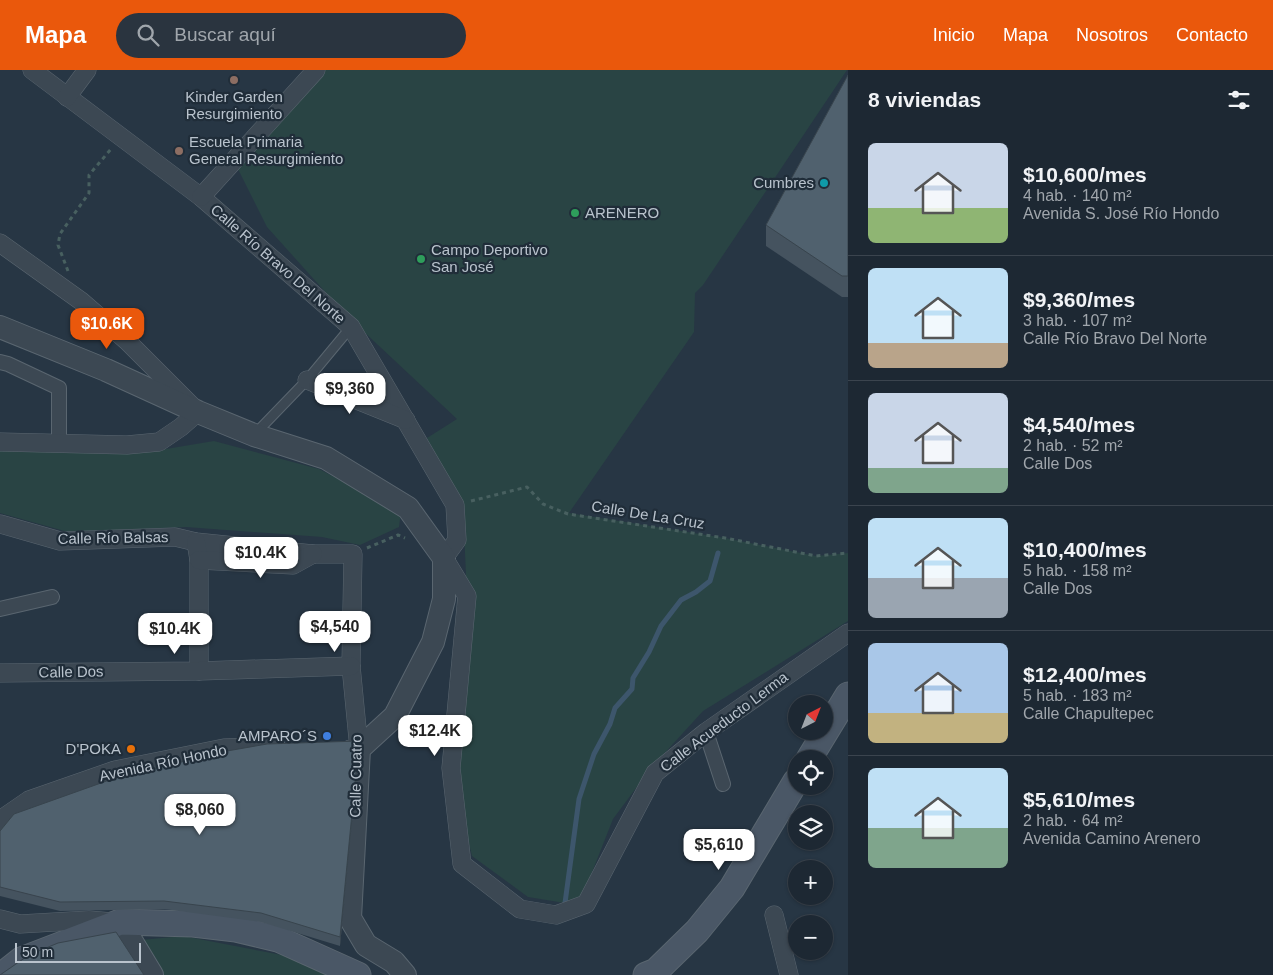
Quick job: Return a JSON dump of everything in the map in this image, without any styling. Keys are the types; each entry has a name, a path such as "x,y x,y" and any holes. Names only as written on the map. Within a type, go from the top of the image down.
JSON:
{"main road":[{"path":"814,750 848,695"},
{"path":"646,975 656,971 697,931 732,888 788,794"},
{"path":"2,975 21,960 120,922 193,924 236,929 278,939 358,975"}],"street":[{"name":"Calle Río Bravo Del Norte","path":"32,70 201,197 351,327 455,505 457,540 444,558"},
{"path":"66,97 86,70"},
{"path":"201,197 316,70"},
{"path":"0,243 81,302 127,341 198,412"},
{"path":"0,327 106,370 254,435 326,458 408,508 444,558 466,596 451,768"},
{"path":"0,362 59,388 59,444"},
{"path":"306,380 406,420"},
{"path":"0,442 127,445 160,442 198,412"},
{"name":"Calle Río Balsas","path":"0,524 60,541 175,537 196,542 313,554 353,554"},
{"path":"196,542 199,560 199,671"},
{"path":"199,560 293,565 313,554"},
{"name":"Calle Cuatro","path":"353,554 351,666 359,749 350,918 366,945 394,962 405,975"},
{"path":"329,748 359,749 395,716 433,642 444,599 444,558"},
{"path":"0,609 52,597"},
{"name":"Calle Acueducto Lerma","path":"451,768 462,864 520,910 556,914 586,904 655,773 706,732 848,633"},
{"name":"Calle Dos","path":"0,673 199,671 351,666"},
{"path":"706,732 722,784"},
{"name":"Avenida Río Hondo","path":"0,820 29,800 115,770 224,748 295,746"},
{"path":"774,915 789,975"},
{"path":"0,920 20,924 89,920 120,922 152,975"}],"lane":[{"path":"254,435 306,380 351,327"}],"path":[{"path":"81,302 58,245 60,234 89,193 89,175 121,137"},
{"name":"Calle De La Cruz","path":"455,505 527,487 543,504 568,514 725,538 816,556 848,553"},
{"path":"353,554 398,534 413,542"},
{"path":"414,720 421,716 451,768"}],"green space":[{"path":"319,70 847,70 703,285 695,293 694,332 569,513 725,538 816,556 848,553 848,621 703,711 651,768 613,819 583,895 565,903 528,897 472,856 451,768 467,596 463,510 427,438 457,419 346,315 267,227 236,165"},
{"path":"214,441 319,469 401,512 399,527 360,545 322,537 186,527 68,532 0,513 0,449 160,450"},
{"path":"183,936 287,956 326,975 153,975 130,941"}],"building":[{"name":"Cumbres","path":"848,75 848,276 842,276 766,225"},
{"path":"359,741 340,937 261,913 164,901 60,902 0,887 0,831 14,814 115,778 227,751 267,744"},
{"path":"116,932 144,975 0,975 29,955 58,943"}],"waterway":[{"path":"565,903 579,799 594,754 610,724 615,708 632,689 633,678 649,652 661,626 681,600 696,592 710,581 718,553"}],"place":[{"name":"Kinder Garden Resurgimiento","path":"234,80"},
{"name":"Escuela Primaria General Resurgimiento","path":"179,151"},
{"name":"Cumbres","path":"824,183"},
{"name":"ARENERO","path":"575,213"},
{"name":"Campo Deportivo San José","path":"421,259"},
{"name":"AMPARO´S","path":"327,736"},
{"name":"D'POKA","path":"131,749"}]}
